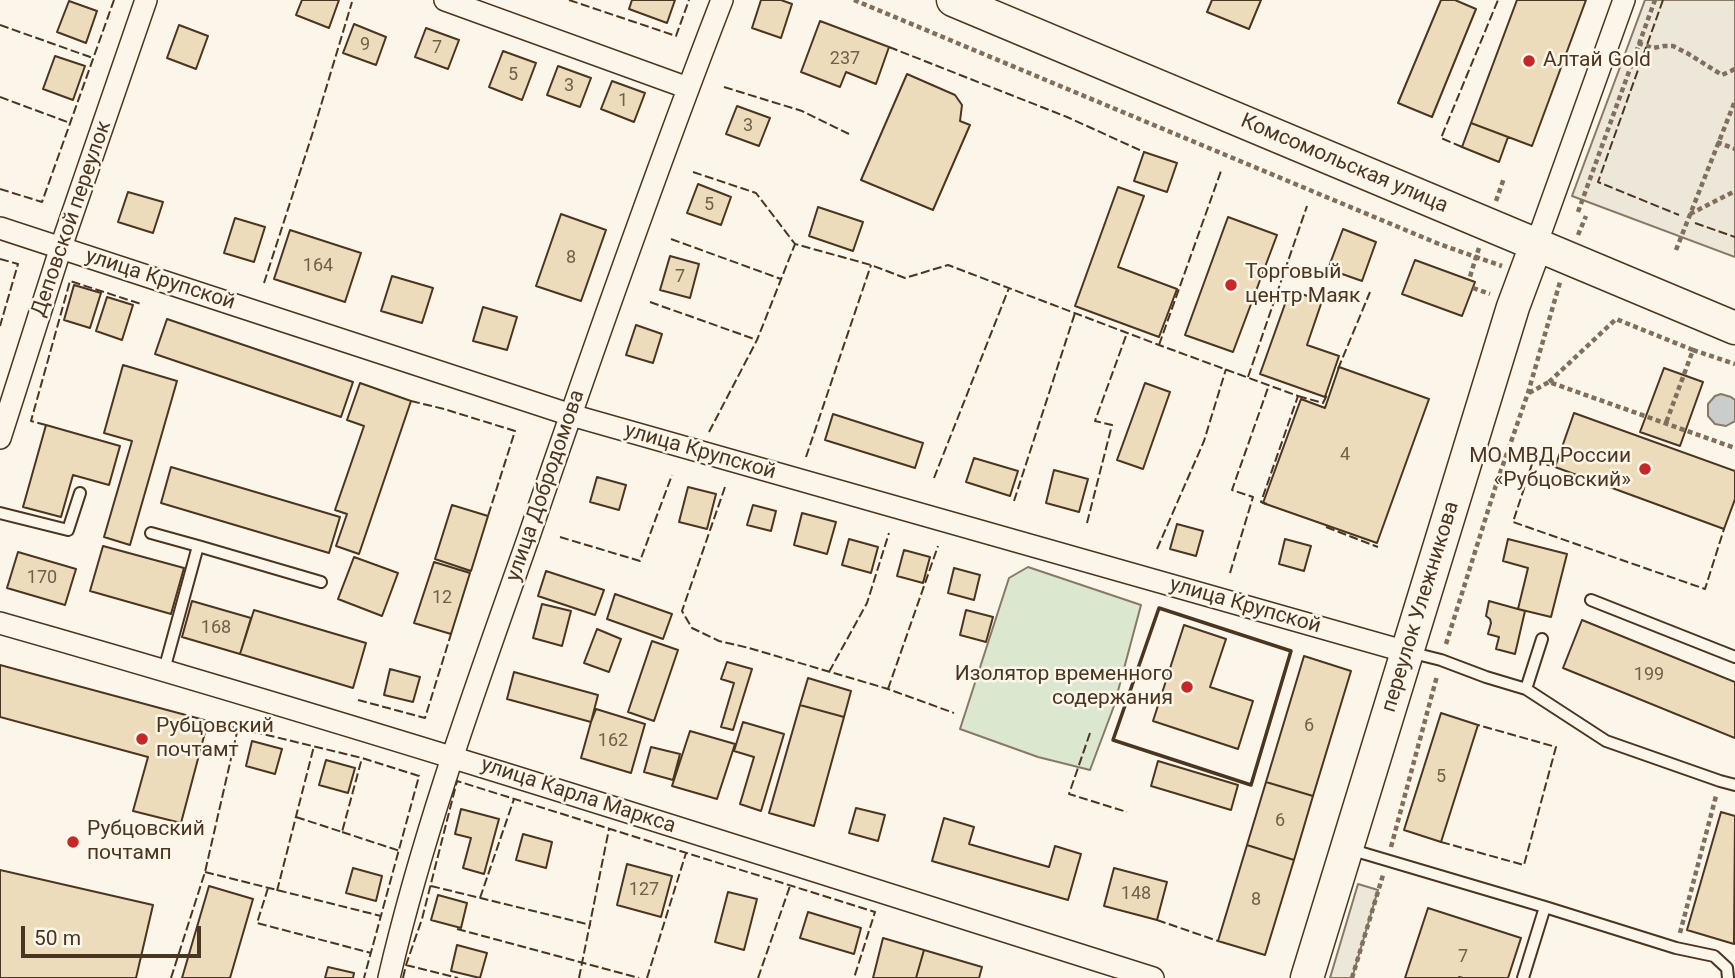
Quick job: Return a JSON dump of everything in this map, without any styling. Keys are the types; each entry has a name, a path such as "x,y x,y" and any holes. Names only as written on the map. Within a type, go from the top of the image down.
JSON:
{"main road":[{"name":"Комсомольская улица","path":"953,0 1735,328"},
{"name":"переулок Улежникова","path":"1307,978 1513,307 1536,244"}],"street":[{"name":"Деповской переулок","path":"0,438 61,247 146,0"},
{"path":"445,0 688,88"},
{"name":"улица Добродомова","path":"389,978 404,914 452,757 570,415 722,0"},
{"name":"переулок Улежникова","path":"1536,244 1624,0"},
{"name":"улица Крупской","path":"0,228 570,415 1407,652"},
{"name":"улица Карла Маркса","path":"0,623 452,757 1153,978"}],"lane":[{"path":"0,513 68,530 79,493"},
{"path":"151,533 321,582"},
{"path":"164,670 198,546"},
{"path":"1591,600 1735,657"},
{"path":"1526,689 1542,639"},
{"path":"1407,652 1441,660 1526,689 1606,741 1735,785"},
{"path":"1346,848 1676,948 1714,956 1727,968 1728,978"},
{"path":"1523,978 1545,907"}],"path":[{"path":"854,0 1439,244 1476,257 1469,280"},
{"path":"1578,212 1655,0"},
{"path":"1612,34 1653,48 1673,46 1722,75 1735,69"},
{"path":"1676,250 1735,101"},
{"path":"1717,142 1735,149"},
{"path":"1690,215 1735,191"},
{"path":"1352,978 1441,660 1528,393 1568,258 1586,216"},
{"path":"1473,288 1494,295"},
{"path":"1528,393 1549,382 1616,319 1735,364"},
{"path":"1666,423 1693,350"},
{"path":"1549,382 1735,448"},
{"path":"1676,948 1720,781"}],"green space":[{"path":"1028,567 1141,605 1114,706 1090,770 1038,757 960,729 1009,578"}],"shaded area":[{"path":"1645,0 1735,0 1735,257 1572,196"},
{"path":"1721,394 1735,400 1735,421 1726,426 1715,424 1708,416 1708,404"},
{"path":"1358,884 1378,890 1352,978 1330,978"}],"building":[{"path":"302,0 339,0 329,28 296,15"},
{"path":"632,0 675,0 667,23 629,9"},
{"path":"761,0 781,0 792,4 781,38 752,28"},
{"path":"1212,0 1261,0 1249,29 1207,12"},
{"path":"1441,0 1455,0 1476,9 1432,117 1398,103"},
{"name":"Алтай Gold","path":"1517,0 1586,0 1532,146 1471,123"},
{"path":"69,1 97,11 86,43 57,32"},
{"path":"820,21 889,47 876,84 846,72 840,87 801,72"},
{"path":"354,24 386,37 376,65 343,53"},
{"path":"179,25 208,36 196,69 167,58"},
{"path":"426,28 459,40 448,69 415,57"},
{"path":"503,51 536,63 522,100 489,87"},
{"path":"55,56 85,66 73,100 43,89"},
{"path":"558,66 591,78 580,107 547,95"},
{"path":"907,74 955,95 962,105 960,121 970,125 933,210 861,180"},
{"path":"612,81 645,93 634,122 601,109"},
{"path":"737,106 770,118 759,146 726,134"},
{"path":"1471,123 1508,137 1499,162 1462,147"},
{"path":"1144,152 1177,163 1167,192 1134,181"},
{"path":"698,184 731,197 721,225 687,213"},
{"path":"1118,187 1144,196 1118,267 1177,289 1159,337 1075,306"},
{"path":"128,192 163,202 153,233 118,222"},
{"path":"818,207 863,222 853,251 809,236"},
{"path":"561,214 606,230 581,301 536,286"},
{"name":"Торговый центр Маяк","path":"1228,217 1277,235 1233,352 1185,335"},
{"path":"235,218 265,227 254,262 224,253"},
{"path":"1343,229 1376,242 1362,281 1328,269"},
{"path":"290,230 361,253 345,302 274,279"},
{"path":"670,256 699,264 690,298 660,290"},
{"path":"1415,260 1475,282 1462,316 1402,294"},
{"path":"392,276 433,288 422,323 381,311"},
{"path":"74,285 101,293 90,328 64,320"},
{"path":"1290,290 1322,301 1307,345 1339,356 1325,397 1260,374"},
{"path":"107,297 133,305 122,340 96,331"},
{"path":"483,307 517,317 507,350 473,341"},
{"path":"167,319 353,382 341,417 155,354"},
{"path":"636,325 662,334 653,363 626,355"},
{"path":"123,365 177,381 130,545 104,537 132,441 104,433"},
{"path":"1339,367 1429,399 1377,543 1263,503 1301,399 1325,408"},
{"path":"1664,368 1703,382 1680,446 1640,432"},
{"path":"360,383 411,401 359,554 336,546 347,514 335,510 364,426 347,420"},
{"path":"1145,383 1170,392 1143,469 1117,460"},
{"name":"МО МВД России «Рубцовский»","path":"1574,413 1735,471 1735,499 1724,529 1555,467"},
{"path":"833,414 923,443 915,468 825,440"},
{"path":"46,425 120,446 109,485 73,475 61,517 23,507"},
{"path":"974,458 1018,471 1010,496 966,482"},
{"path":"171,467 340,517 329,553 161,503"},
{"path":"1054,470 1088,479 1079,512 1046,503"},
{"path":"597,477 626,485 619,510 590,502"},
{"path":"688,487 716,494 707,529 679,522"},
{"path":"452,505 488,516 471,571 435,559"},
{"path":"753,505 776,511 771,531 747,525"},
{"path":"802,513 836,522 827,554 794,545"},
{"path":"1177,524 1203,531 1196,556 1170,549"},
{"path":"849,539 878,547 871,573 842,565"},
{"path":"1285,539 1311,546 1304,571 1279,564"},
{"path":"1508,539 1567,554 1551,617 1518,609 1528,568 1503,561"},
{"path":"103,546 184,568 171,614 90,591"},
{"path":"904,550 930,557 923,583 897,576"},
{"path":"18,552 76,569 65,605 7,588"},
{"path":"354,557 398,573 382,616 338,599"},
{"path":"434,562 470,573 451,634 414,623"},
{"path":"954,568 980,575 974,600 948,593"},
{"path":"546,571 604,590 595,615 538,596"},
{"path":"615,594 672,614 663,639 607,619"},
{"path":"192,601 251,618 240,654 182,637"},
{"path":"1489,601 1525,611 1515,654 1496,649 1499,637 1488,634 1491,623 1486,616"},
{"path":"542,604 571,611 562,646 533,638"},
{"path":"254,610 366,643 353,688 240,654"},
{"path":"966,610 993,617 986,642 960,635"},
{"path":"1582,620 1735,682 1735,738 1563,668"},
{"name":"Изолятор временного содержания","path":"1184,625 1226,639 1210,687 1253,701 1238,749 1153,721"},
{"path":"597,629 621,639 609,672 584,663"},
{"path":"652,641 678,650 654,721 628,712"},
{"path":"1304,656 1351,671 1313,796 1266,782"},
{"path":"727,662 752,669 733,730 721,727 734,683 721,679"},
{"name":"Рубцовский почтамт","path":"0,665 208,721 181,823 133,811 148,757 0,717"},
{"path":"390,669 420,677 413,702 384,695"},
{"path":"514,672 598,695 591,722 507,699"},
{"path":"808,678 851,691 844,717 800,705"},
{"path":"800,705 844,717 814,826 769,813"},
{"path":"596,709 645,724 631,773 581,758"},
{"path":"1441,713 1478,725 1441,842 1404,830"},
{"path":"743,722 784,734 761,811 740,804 754,757 734,751"},
{"path":"690,731 735,744 717,799 672,786"},
{"path":"252,741 282,749 275,774 246,766"},
{"path":"651,747 680,754 673,780 644,772"},
{"path":"326,760 355,768 348,793 319,785"},
{"path":"1158,761 1238,785 1231,810 1151,786"},
{"path":"1266,782 1313,796 1294,860 1247,845"},
{"path":"856,808 885,815 878,841 849,833"},
{"path":"461,809 499,819 484,874 463,868 471,838 455,834"},
{"path":"1721,812 1735,816 1734,944 1687,930"},
{"path":"944,818 974,827 969,844 1049,867 1055,846 1081,854 1068,900 932,861"},
{"path":"523,834 552,842 546,868 516,860"},
{"path":"1247,845 1294,860 1265,955 1218,941"},
{"path":"627,864 672,876 661,917 617,905"},
{"path":"353,868 382,876 376,901 346,893"},
{"path":"1114,868 1167,882 1157,920 1104,906"},
{"path":"0,870 153,905 136,978 0,978"},
{"path":"209,886 253,899 230,978 182,978"},
{"path":"728,892 757,899 744,950 715,942"},
{"path":"438,895 467,903 461,928 431,920"},
{"path":"1428,908 1521,938 1508,978 1405,978"},
{"path":"808,912 861,928 854,954 800,938"},
{"path":"883,938 924,950 916,978 873,978"},
{"path":"457,945 487,953 480,978 451,971"},
{"path":"924,950 982,967 979,978 916,978"},
{"path":"328,967 354,973 353,978 325,978"}],"fence":[{"path":"0,189 42,202 114,0"},
{"path":"569,0 676,36 689,0"},
{"path":"1462,147 1441,138 1498,0"},
{"path":"1663,0 1598,182 1679,215"},
{"path":"264,283 352,2"},
{"path":"0,25 93,58"},
{"path":"889,47 1067,117 1144,152"},
{"path":"724,87 802,111 849,134"},
{"path":"0,97 70,123"},
{"path":"1159,345 1221,171"},
{"path":"693,172 756,193 795,244 871,265 905,278 948,265 1298,396 1261,502 1267,504"},
{"path":"1248,377 1307,206"},
{"path":"1695,223 1735,237"},
{"path":"671,239 781,279"},
{"path":"709,432 757,340 795,244"},
{"path":"0,259 18,264 0,326"},
{"path":"806,457 871,265"},
{"path":"46,425 31,421 70,281 141,304"},
{"path":"934,478 1009,288"},
{"path":"1338,369 1370,292"},
{"path":"650,302 757,340"},
{"path":"1014,501 1075,313"},
{"path":"1087,523 1112,425 1095,421 1127,333"},
{"path":"1157,549 1204,441 1226,369"},
{"path":"1230,573 1253,497 1232,490 1269,385"},
{"path":"1298,396 1323,403 1327,395"},
{"path":"411,401 515,431 488,516"},
{"path":"1555,467 1533,461 1513,522 1705,589 1724,529"},
{"path":"560,537 640,561 672,475"},
{"path":"725,487 682,611 692,628 719,641 888,689 954,713"},
{"path":"1326,527 1378,547"},
{"path":"829,672 867,603 889,533"},
{"path":"888,689 938,546"},
{"path":"358,700 425,718 451,634"},
{"path":"208,721 238,728"},
{"path":"1441,842 1524,865 1556,747 1478,725"},
{"path":"171,978 205,872 238,728 362,758 419,776 364,978"},
{"path":"1090,733 1069,794 1127,812"},
{"path":"277,891 314,746"},
{"path":"296,817 342,832 362,758"},
{"path":"403,978 422,919 457,781 875,912 854,978"},
{"path":"480,898 514,799"},
{"path":"579,978 609,829"},
{"path":"342,832 400,851"},
{"path":"647,978 686,853"},
{"path":"205,872 381,916"},
{"path":"431,886 591,925"},
{"path":"758,978 790,886"},
{"path":"268,888 257,923 371,953"},
{"path":"1157,920 1218,941"},
{"path":"457,929 639,978"},
{"path":"406,965 458,978"}],"wall":[{"path":"1159,608 1291,651 1251,785 1113,740 1159,608"}],"place":[{"name":"Алтай Gold","path":"1529,61"},
{"name":"Торговый центр Маяк","path":"1231,285"},
{"name":"МО МВД России «Рубцовский»","path":"1645,469"},
{"name":"Изолятор временного содержания","path":"1187,687"},
{"name":"Рубцовский почтамт","path":"142,739"},
{"name":"Рубцовский почтамп","path":"73,842"}]}
